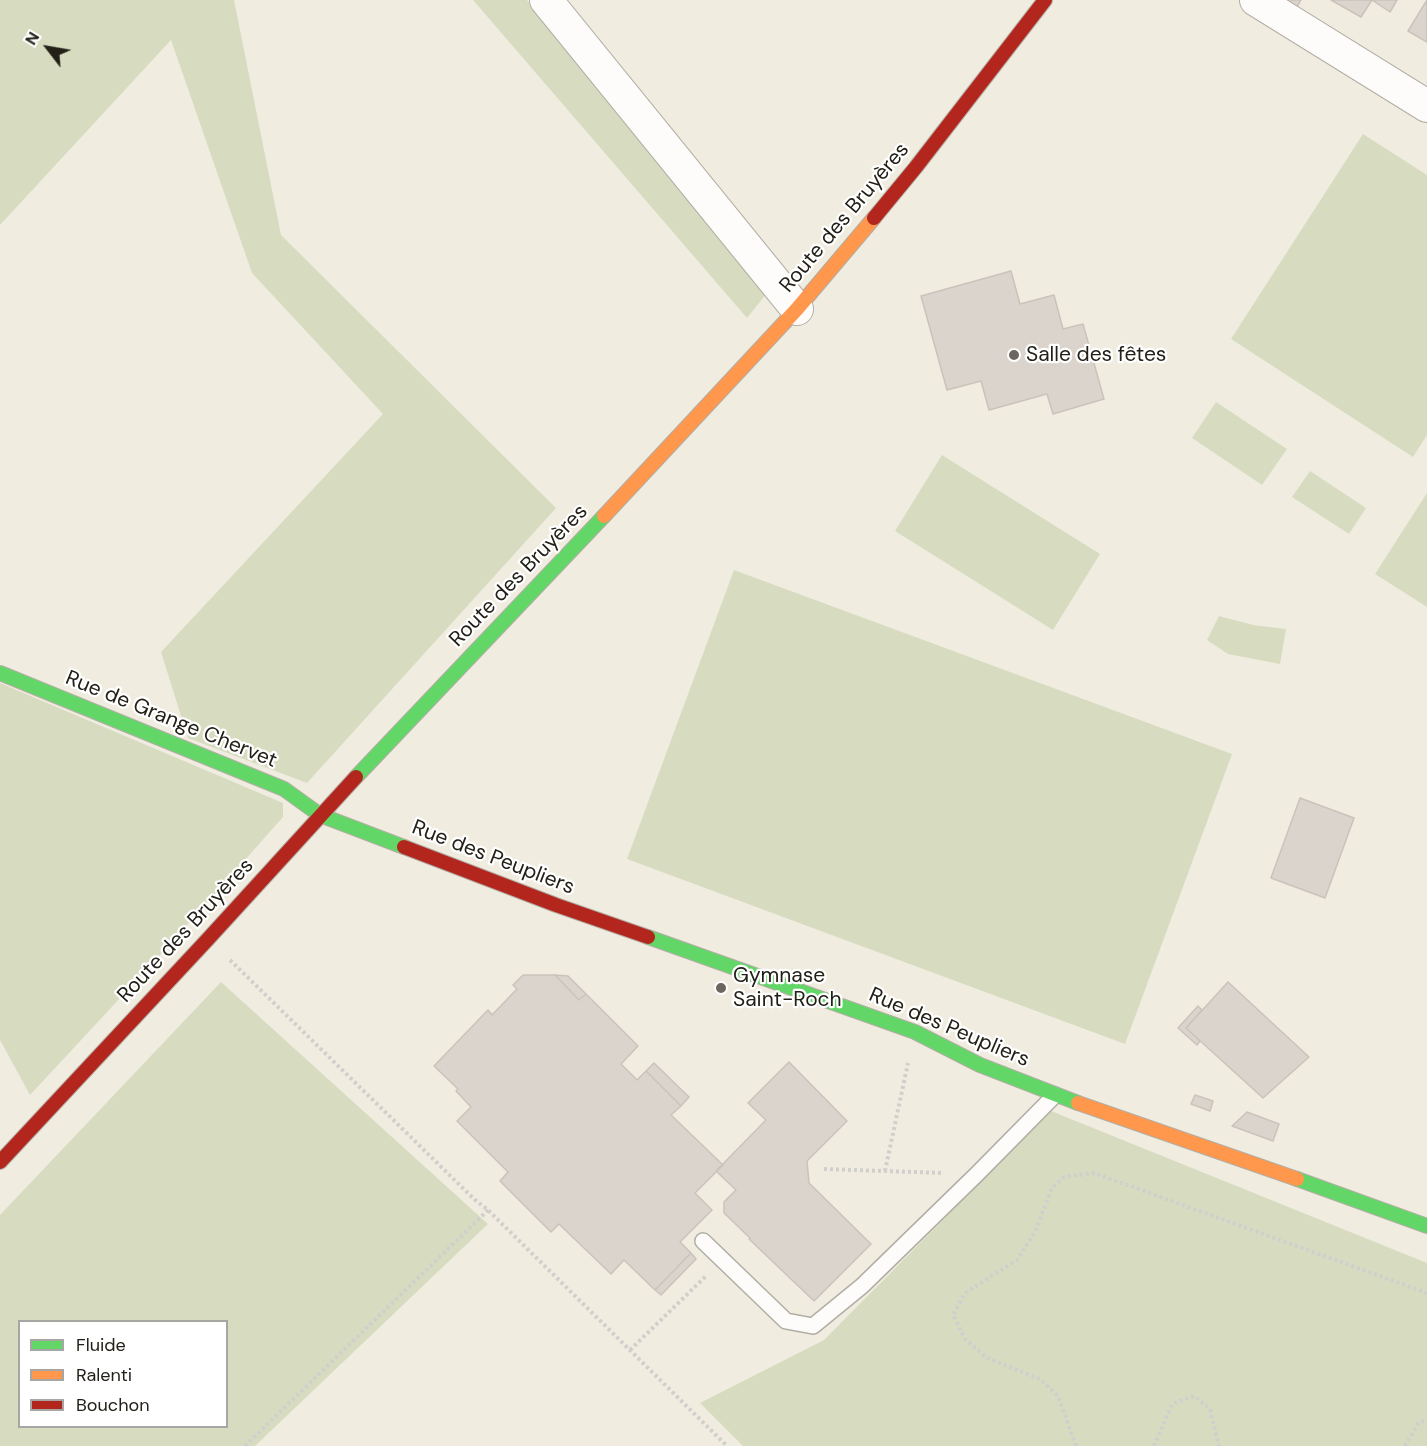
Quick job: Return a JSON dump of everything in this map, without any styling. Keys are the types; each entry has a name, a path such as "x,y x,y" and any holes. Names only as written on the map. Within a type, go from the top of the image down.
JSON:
{"main road":[{"name":"Route des Bruyères","path":"0,1162 320,815 595,526 797,309 916,167 1046,0"},
{"name":"Rue de Grange Chervet","path":"0,673 284,789 320,815"},
{"name":"Rue des Peupliers","path":"320,815 556,904 915,1032 980,1065 1055,1095 1427,1226"}],"street":[{"path":"546,0 797,309"},
{"path":"1256,0 1427,106"}],"lane":[{"path":"703,1241 786,1321 813,1326 862,1286 1055,1095"}],"path":[{"path":"208,939 474,1199 488,1210 727,1446"},
{"path":"885,1171 915,1032"},
{"path":"824,1169 977,1174"},
{"path":"1076,1446 1058,1396 1041,1379 987,1358 965,1338 953,1315 965,1293 1017,1260 1035,1232 1052,1188 1064,1176 1094,1173 1427,1293"},
{"path":"245,1446 488,1210"},
{"path":"630,1350 723,1260"},
{"path":"1154,1446 1172,1404 1194,1396 1210,1409 1219,1446"},
{"path":"1405,1446 1419,1422 1427,1420"}],"green space":[{"path":"0,0 234,0 281,235 556,508 307,783 188,738 161,652 383,414 252,273 171,40 0,225"},
{"path":"473,0 527,0 767,293 747,318"},
{"path":"1363,134 1427,175 1427,435 1413,457 1231,339"},
{"path":"1216,402 1287,449 1262,485 1192,438"},
{"path":"942,455 1100,554 1053,630 895,531"},
{"path":"1310,471 1366,508 1349,534 1292,497"},
{"path":"1427,493 1427,607 1375,574"},
{"path":"734,570 1232,754 1125,1044 627,859"},
{"path":"1219,616 1253,625 1286,629 1280,664 1228,654 1207,640"},
{"path":"0,683 283,803 283,817 174,940 30,1095 0,1040"},
{"path":"221,982 488,1224 255,1446 0,1446 0,1215"},
{"path":"1051,1111 1427,1263 1427,1446 743,1446 700,1403 824,1340"}],"building":[{"path":"1281,0 1301,0 1296,9"},
{"path":"1331,0 1372,0 1361,17"},
{"path":"1372,0 1397,0 1390,12"},
{"path":"1427,0 1427,42 1408,31"},
{"name":"Salle des fêtes","path":"1011,271 1020,304 1054,295 1063,329 1083,324 1104,399 1053,414 1047,394 989,410 981,381 947,390 921,296"},
{"path":"1300,798 1354,818 1325,898 1271,878"},
{"path":"523,975 555,975 579,1000 586,994 638,1046 621,1064 637,1080 646,1071 681,1106 671,1115 723,1165 695,1193 712,1210 680,1242 691,1253 655,1290 624,1260 611,1274 559,1224 551,1232 500,1181 508,1172 457,1121 471,1107 456,1091 458,1089 434,1066 488,1010 492,1015 517,989 513,985"},
{"path":"555,975 568,976 586,994 579,1000"},
{"path":"1228,982 1309,1057 1263,1098 1186,1028"},
{"path":"1198,1006 1202,1010 1186,1028 1200,1041 1197,1045 1178,1028"},
{"path":"789,1062 847,1121 807,1161 809,1183 871,1244 814,1301 724,1213 724,1202 736,1190 716,1171 766,1120 748,1103"},
{"path":"654,1063 689,1097 681,1106 646,1071"},
{"path":"1195,1095 1213,1101 1210,1111 1191,1104"},
{"path":"1247,1112 1279,1124 1273,1141 1232,1126"},
{"path":"691,1253 696,1259 661,1295 655,1290"}],"traffic: fast":[{"path":"356,777 604,516"},
{"path":"0,673 284,789 320,815 404,847"},
{"path":"648,937 915,1032 980,1065 1078,1103"},
{"path":"1297,1179 1427,1226"}],"traffic: slow":[{"path":"604,516 797,309 874,218"},
{"path":"1078,1103 1297,1179"}],"traffic: jam":[{"path":"874,218 1045,0"},
{"path":"0,1162 356,777"},
{"path":"404,847 556,905 648,937"}],"place":[{"name":"Salle des fêtes","path":"1014,355"},
{"name":"Gymnase Saint-Roch","path":"721,988"}]}
